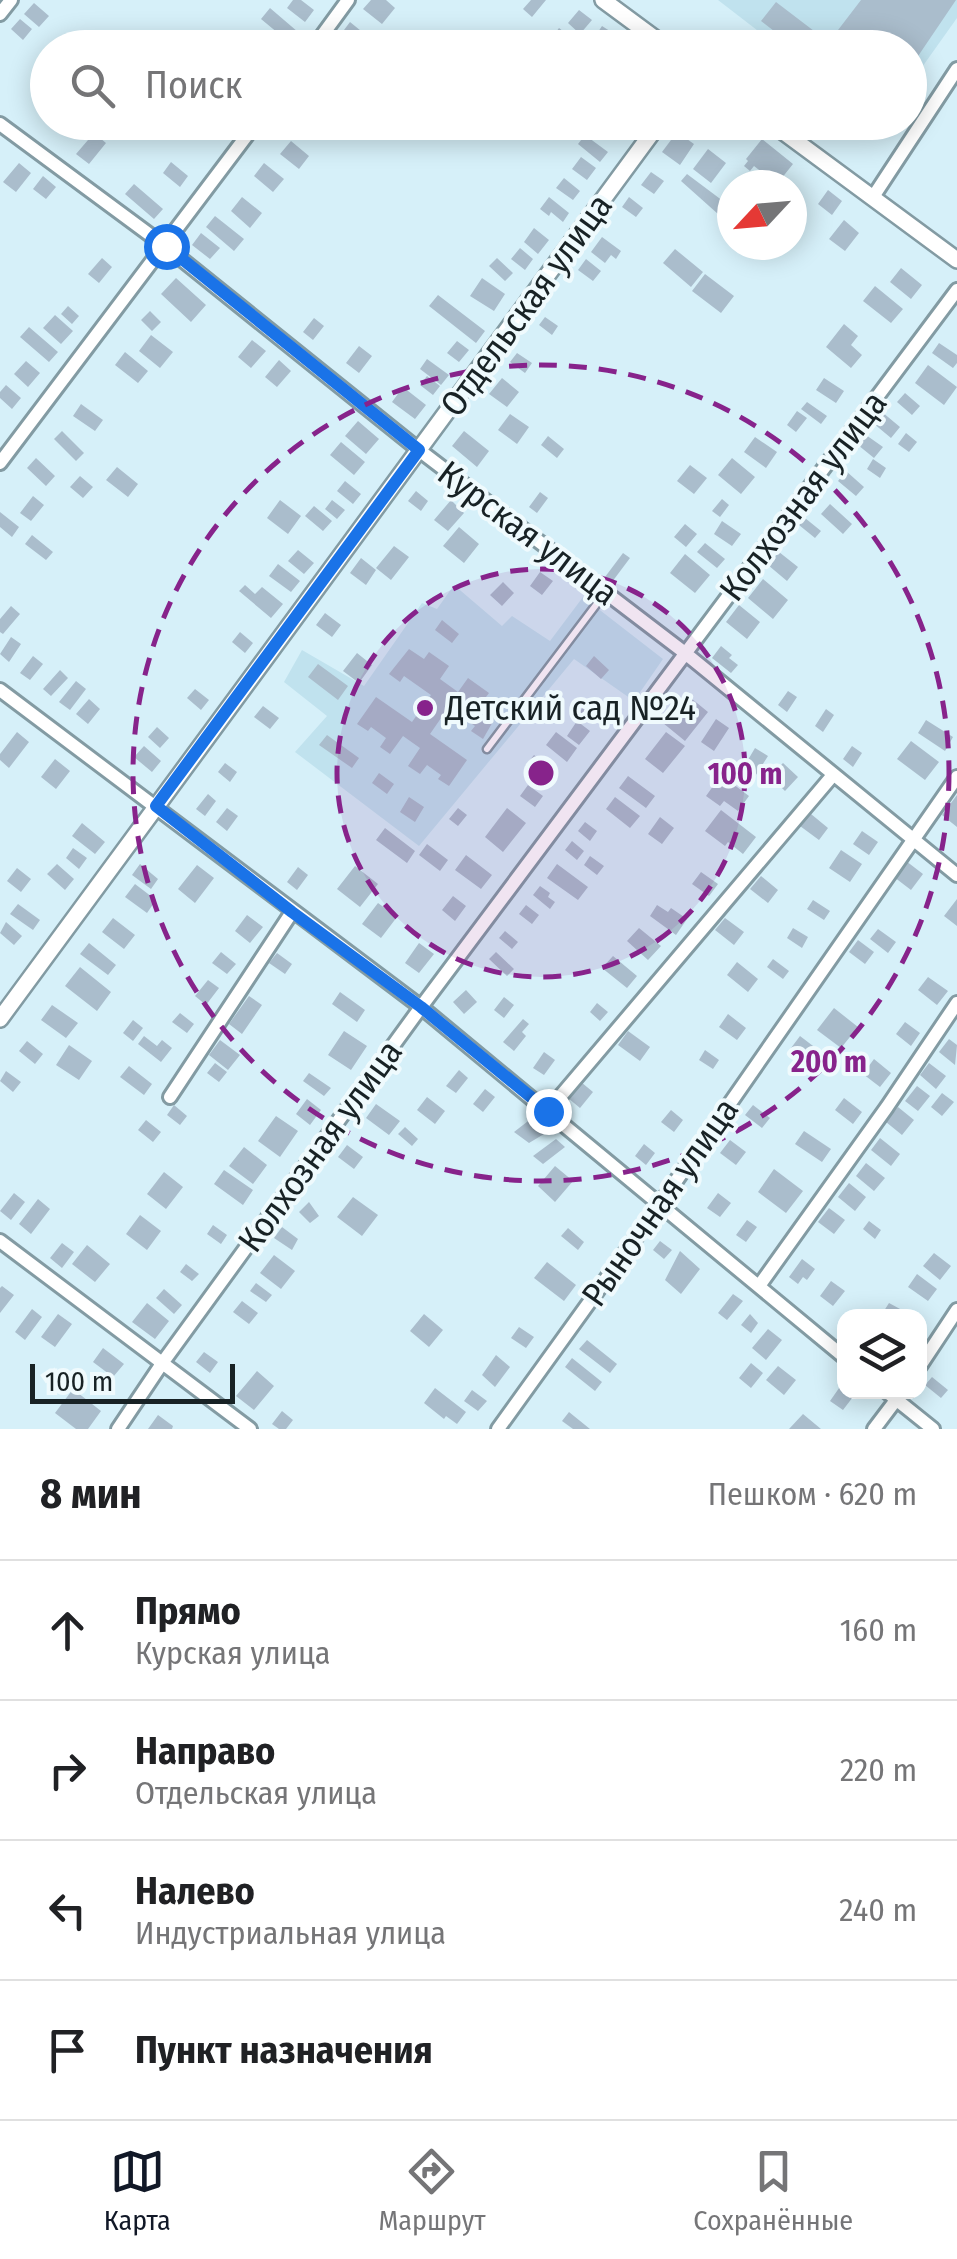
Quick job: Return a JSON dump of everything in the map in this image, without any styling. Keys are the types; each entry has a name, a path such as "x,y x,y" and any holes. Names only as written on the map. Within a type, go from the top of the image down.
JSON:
{"street":[{"path":"0,14 11,0"},
{"path":"326,30 348,0"},
{"path":"604,0 643,30"},
{"path":"927,114 957,69"},
{"name":"Курская улица","path":"0,124 166,246 419,450 685,653 957,875"},
{"path":"0,463 244,140"},
{"name":"Отдельская улица","path":"0,1019 647,140"},
{"path":"794,140 957,260"},
{"path":"872,197 910,140"},
{"name":"Колхозная улица","path":"118,1429 421,1007 957,290"},
{"path":"0,690 421,1007 837,1351"},
{"path":"548,1111 833,775"},
{"name":"Рыночная улица","path":"498,1429 957,777"},
{"path":"170,1097 292,912"},
{"path":"759,1286 957,1003"},
{"path":"0,1241 250,1429"},
{"path":"927,1355 957,1310"},
{"path":"874,1429 892,1399"},
{"path":"901,1399 934,1429"}],"lane":[{"path":"487,749 606,592"}],"shaded area":[{"path":"718,0 957,0 957,18 927,60 927,30 757,30"},
{"name":"Детский сад №24","path":"454,585 502,626 512,616 550,641 583,597 663,659 634,701 574,659 419,846 295,752 327,716 284,682 302,650 364,686 422,603 437,609"}],"building":[{"path":"293,0 301,0 314,10 305,22 287,8"},
{"path":"371,0 386,0 395,8 382,24 363,9"},
{"path":"531,0 546,0 532,17 523,9"},
{"path":"861,0 956,0 927,43 927,30 838,30"},
{"path":"776,2 813,30 773,30 761,21"},
{"path":"34,3 49,16 39,27 24,14"},
{"path":"270,8 296,30 274,30 261,19"},
{"path":"579,10 592,20 583,30 576,30 568,23"},
{"path":"20,19 32,29 23,40 11,29"},
{"path":"350,22 360,30 344,30"},
{"path":"88,140 106,143 89,164 76,154"},
{"path":"592,140 608,152 600,162 578,144"},
{"path":"671,140 694,144 680,165 662,152"},
{"path":"763,140 793,164 788,170 759,170 754,166 749,170 744,166"},
{"path":"291,141 309,156 299,169 280,154"},
{"path":"708,149 726,163 711,183 693,169"},
{"path":"581,157 596,168 587,180 572,169"},
{"path":"171,162 188,176 180,187 163,173"},
{"path":"19,163 31,173 16,192 3,182"},
{"path":"264,163 284,179 273,192 254,176"},
{"path":"651,172 664,181 654,194 641,185"},
{"path":"687,174 717,196 717,213 681,181"},
{"path":"43,176 56,187 46,199 33,189"},
{"path":"564,178 580,191 573,200 556,188"},
{"path":"134,184 163,209 154,219 125,194"},
{"path":"828,190 842,201 832,215 818,204"},
{"path":"242,197 262,213 250,228 231,211"},
{"path":"549,197 569,213 563,222 540,209"},
{"path":"629,197 643,208 636,217 622,207"},
{"path":"215,216 244,239 234,251 206,227"},
{"path":"844,220 859,233 845,251 829,239"},
{"path":"534,228 549,240 538,254 524,242"},
{"path":"201,233 220,248 210,259 192,245"},
{"path":"602,237 621,251 616,259 611,255 605,263 591,252"},
{"path":"520,248 533,259 525,270 511,259"},
{"path":"675,249 703,272 691,287 663,263"},
{"path":"102,258 112,267 99,283 88,274"},
{"path":"497,258 513,273 505,281 489,266"},
{"path":"586,259 601,271 593,281 578,270"},
{"path":"901,268 922,285 911,299 890,282"},
{"path":"705,274 734,296 721,313 692,291"},
{"path":"176,278 206,305 191,322 161,294"},
{"path":"482,278 505,294 494,311 470,296"},
{"path":"875,286 903,309 891,323 863,301"},
{"path":"438,295 485,331 476,343 429,306"},
{"path":"68,306 79,316 72,324 61,314"},
{"path":"150,311 161,322 152,331 141,320"},
{"path":"55,315 73,331 61,344 43,328"},
{"path":"545,317 558,326 552,335 539,325"},
{"path":"314,318 324,326 313,340 303,332"},
{"path":"844,324 858,336 851,345 862,355 851,368 826,347"},
{"path":"29,327 58,352 49,362 20,337"},
{"path":"151,335 173,352 160,368 139,351"},
{"path":"252,340 266,351 251,368 238,357"},
{"path":"457,341 469,350 459,362 447,353"},
{"path":"939,343 957,355 953,368 932,353"},
{"path":"359,346 372,356 359,373 346,363"},
{"path":"125,352 148,371 138,383 115,365"},
{"path":"517,353 532,363 525,373 510,362"},
{"path":"427,359 449,375 441,385 420,369"},
{"path":"279,360 291,371 277,387 265,377"},
{"path":"26,361 40,373 28,387 14,374"},
{"path":"928,365 957,387 944,405 915,383"},
{"path":"427,376 440,386 433,395 420,385"},
{"path":"502,378 519,392 507,407 489,394"},
{"path":"824,378 844,391 836,403 816,390"},
{"path":"6,385 21,398 12,409 0,398"},
{"path":"403,387 426,405 415,419 392,402"},
{"path":"905,393 920,406 912,415 897,402"},
{"path":"807,402 827,416 821,424 801,409"},
{"path":"81,404 103,420 95,431 73,416"},
{"path":"797,411 807,418 796,432 787,425"},
{"path":"882,412 900,427 891,438 873,423"},
{"path":"510,414 529,427 517,444 498,430"},
{"path":"358,421 379,439 366,454 345,436"},
{"path":"62,431 84,453 76,461 54,439"},
{"path":"464,431 489,451 477,467 452,446"},
{"path":"906,433 917,442 909,452 898,444"},
{"path":"866,435 883,447 874,458 858,445"},
{"path":"548,436 564,449 557,458 541,445"},
{"path":"755,437 777,452 766,468 744,452"},
{"path":"341,442 365,462 354,475 330,455"},
{"path":"36,458 55,476 46,486 27,468"},
{"path":"732,458 755,477 741,494 718,475"},
{"path":"873,459 886,468 880,478 867,469"},
{"path":"690,465 707,478 694,494 677,481"},
{"path":"117,467 138,484 128,497 106,480"},
{"path":"846,471 864,487 856,496 838,481"},
{"path":"80,476 93,487 83,498 70,487"},
{"path":"345,481 361,494 353,504 337,491"},
{"path":"416,491 428,501 421,511 408,501"},
{"path":"540,492 548,498 537,513 529,507"},
{"path":"33,496 44,505 31,521 20,513"},
{"path":"722,499 729,505 720,517 712,511"},
{"path":"280,500 301,516 288,534 267,518"},
{"path":"332,500 345,510 337,519 325,509"},
{"path":"451,500 464,513 448,531 434,520"},
{"path":"830,504 852,524 843,534 821,514"},
{"path":"314,506 332,521 323,531 305,516"},
{"path":"0,512 19,527 12,537 0,527"},
{"path":"805,518 821,531 815,538 799,525"},
{"path":"722,521 741,534 732,546 714,534"},
{"path":"685,524 697,534 686,547 674,537"},
{"path":"459,527 479,544 464,563 443,546"},
{"path":"32,535 53,552 46,560 25,544"},
{"path":"705,543 725,559 717,568 697,552"},
{"path":"394,546 409,557 391,580 376,568"},
{"path":"298,550 314,563 304,574 288,561"},
{"path":"779,552 798,567 787,581 768,565"},
{"path":"623,553 630,558 612,582 605,577"},
{"path":"685,554 710,575 695,593 670,573"},
{"path":"361,558 376,570 366,585 350,573"},
{"path":"278,564 300,581 291,592 269,576"},
{"path":"540,572 553,581 542,595 530,586"},
{"path":"763,579 788,600 773,619 748,598"},
{"path":"503,582 514,593 502,606 490,595"},
{"path":"245,585 255,594 262,587 283,604 271,618 239,591"},
{"path":"739,605 760,622 747,639 726,622"},
{"path":"11,606 20,614 3,634 0,619"},
{"path":"325,613 341,625 332,637 316,625"},
{"path":"442,620 459,634 452,643 435,630"},
{"path":"240,632 253,643 245,653 232,642"},
{"path":"11,637 21,644 9,662 0,654"},
{"path":"721,646 738,665 731,673 712,658"},
{"path":"409,649 424,659 429,652 449,666 440,679 458,692 468,678 489,693 483,701 499,711 483,739 471,731 475,726 448,708 430,734 467,760 449,786 427,765 420,774 408,766 420,748 403,736 390,754 380,747 386,738 371,727 368,731 357,724 376,697 412,722 431,695 404,676 400,682 389,674"},
{"path":"357,653 372,665 359,683 343,671"},
{"path":"33,656 43,664 30,680 20,673"},
{"path":"594,656 609,670 601,679 586,666"},
{"path":"318,664 348,686 338,700 308,677"},
{"path":"60,670 68,678 51,696 43,689"},
{"path":"76,681 86,689 70,710 59,702"},
{"path":"195,689 209,700 201,710 187,698"},
{"path":"788,691 797,697 787,712 778,705"},
{"path":"686,694 708,712 685,741 663,723"},
{"path":"89,699 100,709 88,724 76,714"},
{"path":"585,704 599,715 593,723 579,713"},
{"path":"263,706 279,718 270,729 254,717"},
{"path":"826,709 834,715 823,732 815,726"},
{"path":"716,719 729,728 714,751 701,742"},
{"path":"926,720 953,737 945,751 918,733"},
{"path":"577,721 590,731 579,745 567,736"},
{"path":"157,727 169,738 160,748 148,737"},
{"path":"17,732 29,742 9,768 0,760 0,754"},
{"path":"556,732 577,748 567,762 546,745"},
{"path":"666,732 685,746 663,773 645,759"},
{"path":"327,735 359,758 352,768 319,745"},
{"path":"911,741 939,762 925,780 897,759"},
{"path":"144,746 161,761 152,772 134,757"},
{"path":"852,746 862,753 853,767 843,759"},
{"path":"755,748 768,756 754,778 742,770"},
{"path":"534,755 558,773 549,784 525,766"},
{"path":"55,759 70,771 56,789 41,777"},
{"path":"225,763 237,772 230,782 218,772"},
{"path":"783,763 798,777 785,791 770,776"},
{"path":"379,773 394,784 387,794 372,783"},
{"path":"721,775 749,796 738,811 724,801 720,806 706,796"},
{"path":"628,776 655,796 646,808 619,788"},
{"path":"528,785 543,796 535,807 520,796"},
{"path":"208,794 216,801 205,816 196,809"},
{"path":"957,795 957,827 942,815"},
{"path":"409,797 424,807 415,822 400,812"},
{"path":"615,797 640,816 630,828 606,809"},
{"path":"227,808 238,816 227,831 216,822"},
{"path":"458,808 467,815 458,826 449,819"},
{"path":"507,808 526,823 503,852 485,837"},
{"path":"721,810 756,837 743,854 705,831"},
{"path":"811,814 828,828 819,840 800,826"},
{"path":"660,817 674,828 662,844 648,834"},
{"path":"585,822 597,831 590,841 578,831"},
{"path":"82,823 105,842 95,854 72,836"},
{"path":"385,828 415,851 407,863 376,840"},
{"path":"862,831 878,842 869,855 853,844"},
{"path":"572,841 584,851 577,860 565,850"},
{"path":"427,844 448,860 440,871 419,855"},
{"path":"73,848 87,858 79,869 66,858"},
{"path":"841,850 862,864 850,882 829,868"},
{"path":"466,855 492,875 481,889 455,870"},
{"path":"590,856 604,866 597,875 584,865"},
{"path":"906,861 923,874 911,890 894,877"},
{"path":"57,864 74,879 65,890 47,874"},
{"path":"140,864 158,879 151,889 132,875"},
{"path":"557,864 588,887 578,900 547,878"},
{"path":"197,865 214,878 195,903 178,889"},
{"path":"355,866 378,884 360,907 337,889"},
{"path":"298,867 308,875 297,890 287,882"},
{"path":"17,868 31,879 21,892 7,881"},
{"path":"701,872 718,884 709,896 692,884"},
{"path":"761,876 778,890 768,903 750,889"},
{"path":"135,884 156,900 147,913 125,897"},
{"path":"540,886 555,902 550,909 533,895"},
{"path":"453,896 466,906 455,921 442,910"},
{"path":"957,899 957,926 944,916"},
{"path":"813,900 830,911 824,920 807,909"},
{"path":"378,903 397,917 381,938 362,924"},
{"path":"18,904 40,920 33,930 10,914"},
{"path":"526,905 539,915 532,924 519,914"},
{"path":"657,905 668,912 671,908 687,919 676,935 650,916"},
{"path":"247,915 263,927 250,943 235,931"},
{"path":"113,918 135,935 124,949 102,932"},
{"path":"725,918 744,932 734,945 715,930"},
{"path":"6,922 22,936 14,945 0,933"},
{"path":"639,928 661,946 648,960 627,941"},
{"path":"793,928 808,937 802,948 787,938"},
{"path":"878,929 896,942 888,953 870,939"},
{"path":"505,931 518,942 512,949 499,938"},
{"path":"858,940 874,952 865,964 849,952"},
{"path":"89,943 116,965 108,975 80,954"},
{"path":"419,943 434,954 419,973 405,963"},
{"path":"221,952 236,964 227,974 212,963"},
{"path":"496,952 514,969 507,976 489,959"},
{"path":"277,953 292,964 285,974 269,963"},
{"path":"613,956 637,976 627,988 602,968"},
{"path":"773,959 789,971 783,979 767,967"},
{"path":"737,962 758,979 748,992 727,975"},
{"path":"80,967 111,992 97,1011 65,986"},
{"path":"928,977 948,991 937,1005 918,990"},
{"path":"208,980 219,988 206,1005 195,996"},
{"path":"466,990 477,1002 464,1014 453,1002"},
{"path":"340,992 365,1010 357,1022 332,1004"},
{"path":"249,996 262,1005 242,1034 229,1024"},
{"path":"504,997 514,1005 504,1018 494,1010"},
{"path":"597,1003 608,1012 600,1021 590,1012"},
{"path":"52,1005 78,1023 66,1038 41,1020"},
{"path":"834,1008 858,1027 841,1048 817,1030"},
{"path":"180,1013 194,1024 187,1033 172,1022"},
{"path":"728,1014 746,1028 737,1040 719,1027"},
{"path":"523,1019 529,1024 522,1032 526,1036 514,1051 503,1042"},
{"path":"133,1020 143,1028 133,1041 123,1033"},
{"path":"905,1022 920,1033 911,1046 896,1034"},
{"path":"344,1031 367,1046 351,1070 328,1055"},
{"path":"628,1031 650,1047 640,1061 618,1045"},
{"path":"144,1036 157,1046 162,1040 172,1048 161,1062 138,1044"},
{"path":"800,1036 817,1049 808,1060 791,1048"},
{"path":"949,1039 957,1045 955,1065 939,1052"},
{"path":"220,1040 240,1055 228,1070 209,1055"},
{"path":"27,1041 43,1054 35,1064 19,1051"},
{"path":"69,1045 92,1061 79,1080 56,1065"},
{"path":"705,1050 719,1060 713,1069 699,1060"},
{"path":"544,1052 555,1060 544,1075 533,1068"},
{"path":"874,1059 891,1073 880,1087 863,1074"},
{"path":"215,1063 227,1072 219,1082 207,1073"},
{"path":"929,1063 946,1076 936,1089 920,1075"},
{"path":"129,1066 152,1084 144,1095 120,1077"},
{"path":"459,1070 468,1078 456,1093 446,1086"},
{"path":"6,1071 21,1082 13,1092 0,1081"},
{"path":"309,1073 331,1088 324,1096 303,1081"},
{"path":"581,1082 593,1092 580,1108 568,1098"},
{"path":"917,1086 930,1096 918,1111 905,1101"},
{"path":"485,1089 495,1097 483,1112 473,1104"},
{"path":"942,1093 954,1102 942,1116 931,1107"},
{"path":"427,1097 445,1111 435,1124 417,1110"},
{"path":"844,1098 862,1112 853,1124 835,1110"},
{"path":"307,1099 321,1110 310,1125 296,1114"},
{"path":"376,1104 400,1121 389,1135 366,1118"},
{"path":"174,1105 187,1116 180,1125 167,1115"},
{"path":"753,1105 770,1118 762,1128 745,1115"},
{"path":"898,1107 914,1120 902,1135 886,1122"},
{"path":"671,1110 683,1120 674,1132 661,1122"},
{"path":"276,1116 298,1131 280,1157 258,1141"},
{"path":"532,1118 544,1134 529,1143 514,1132"},
{"path":"146,1120 161,1132 153,1142 138,1130"},
{"path":"405,1127 418,1139 412,1146 398,1134"},
{"path":"804,1131 831,1149 822,1162 795,1144"},
{"path":"880,1138 900,1154 891,1166 871,1150"},
{"path":"556,1139 565,1147 543,1164 533,1156"},
{"path":"730,1140 746,1152 736,1165 720,1153"},
{"path":"644,1144 655,1153 646,1165 635,1156"},
{"path":"347,1145 363,1157 354,1169 338,1157"},
{"path":"244,1147 267,1165 253,1184 229,1166"},
{"path":"866,1163 885,1178 874,1191 856,1176"},
{"path":"555,1166 573,1181 555,1202 538,1186"},
{"path":"774,1169 803,1191 786,1213 758,1192"},
{"path":"224,1170 253,1190 243,1205 214,1184"},
{"path":"164,1172 183,1187 166,1209 147,1194"},
{"path":"849,1183 866,1197 855,1211 838,1197"},
{"path":"14,1193 25,1202 11,1220 0,1211"},
{"path":"718,1193 731,1203 720,1217 707,1208"},
{"path":"353,1197 378,1215 362,1236 337,1217"},
{"path":"38,1199 50,1209 31,1234 19,1224"},
{"path":"309,1202 319,1216 310,1223 299,1212"},
{"path":"829,1208 845,1220 834,1234 818,1222"},
{"path":"140,1215 161,1231 147,1250 126,1234"},
{"path":"747,1220 757,1227 746,1242 736,1235"},
{"path":"869,1221 881,1230 875,1239 863,1229"},
{"path":"213,1225 227,1235 221,1244 207,1234"},
{"path":"282,1227 298,1239 292,1250 274,1238"},
{"path":"568,1228 584,1242 578,1250 561,1236"},
{"path":"660,1241 672,1250 664,1259 653,1250"},
{"path":"62,1243 74,1252 62,1268 50,1258"},
{"path":"87,1245 110,1264 95,1282 72,1264"},
{"path":"680,1251 700,1269 681,1294 665,1280"},
{"path":"934,1253 951,1266 940,1280 923,1266"},
{"path":"274,1255 295,1271 281,1289 260,1273"},
{"path":"802,1259 815,1269 798,1284 789,1277"},
{"path":"547,1262 576,1285 564,1301 534,1278"},
{"path":"186,1264 199,1274 192,1281 180,1272"},
{"path":"917,1274 937,1289 928,1301 908,1287"},
{"path":"831,1281 845,1291 833,1306 820,1296"},
{"path":"256,1283 272,1295 266,1302 250,1291"},
{"path":"0,1288 14,1295 0,1313"},
{"path":"164,1289 182,1305 174,1314 156,1298"},
{"path":"733,1294 743,1301 727,1320 718,1313"},
{"path":"242,1301 258,1313 249,1324 233,1312"},
{"path":"147,1303 169,1321 155,1339 132,1322"},
{"path":"32,1309 42,1317 25,1340 15,1332"},
{"path":"58,1314 72,1324 55,1347 41,1337"},
{"path":"424,1314 443,1330 429,1347 410,1331"},
{"path":"750,1314 758,1323 751,1333 741,1325"},
{"path":"519,1327 534,1337 526,1348 511,1338"},
{"path":"768,1329 782,1340 766,1360 752,1348"},
{"path":"587,1340 617,1364 610,1373 579,1349"},
{"path":"103,1348 124,1364 113,1377 93,1362"},
{"path":"204,1352 218,1362 210,1373 196,1362"},
{"path":"496,1355 510,1367 495,1387 482,1375"},
{"path":"572,1358 602,1382 595,1391 565,1367"},
{"path":"751,1363 763,1373 751,1388 739,1378"},
{"path":"778,1366 796,1380 784,1395 766,1380"},
{"path":"257,1371 274,1386 254,1410 236,1396"},
{"path":"932,1377 948,1390 941,1398 927,1383"},
{"path":"435,1388 466,1412 457,1424 424,1403"},
{"path":"73,1389 101,1411 88,1429 76,1429 55,1413"},
{"path":"472,1390 487,1401 478,1411 464,1401"},
{"path":"837,1391 837,1399 851,1399 843,1410 830,1401"},
{"path":"282,1411 293,1420 286,1429 272,1424"},
{"path":"569,1412 590,1429 573,1429 562,1421"},
{"path":"803,1414 821,1429 789,1429"},
{"path":"158,1415 173,1426 172,1429 148,1429"}],"place":[{"name":"Детский сад №24","path":"425,708"}],"route":[{"path":"166,246 419,450 156,806 421,1007 548,1111"}]}
